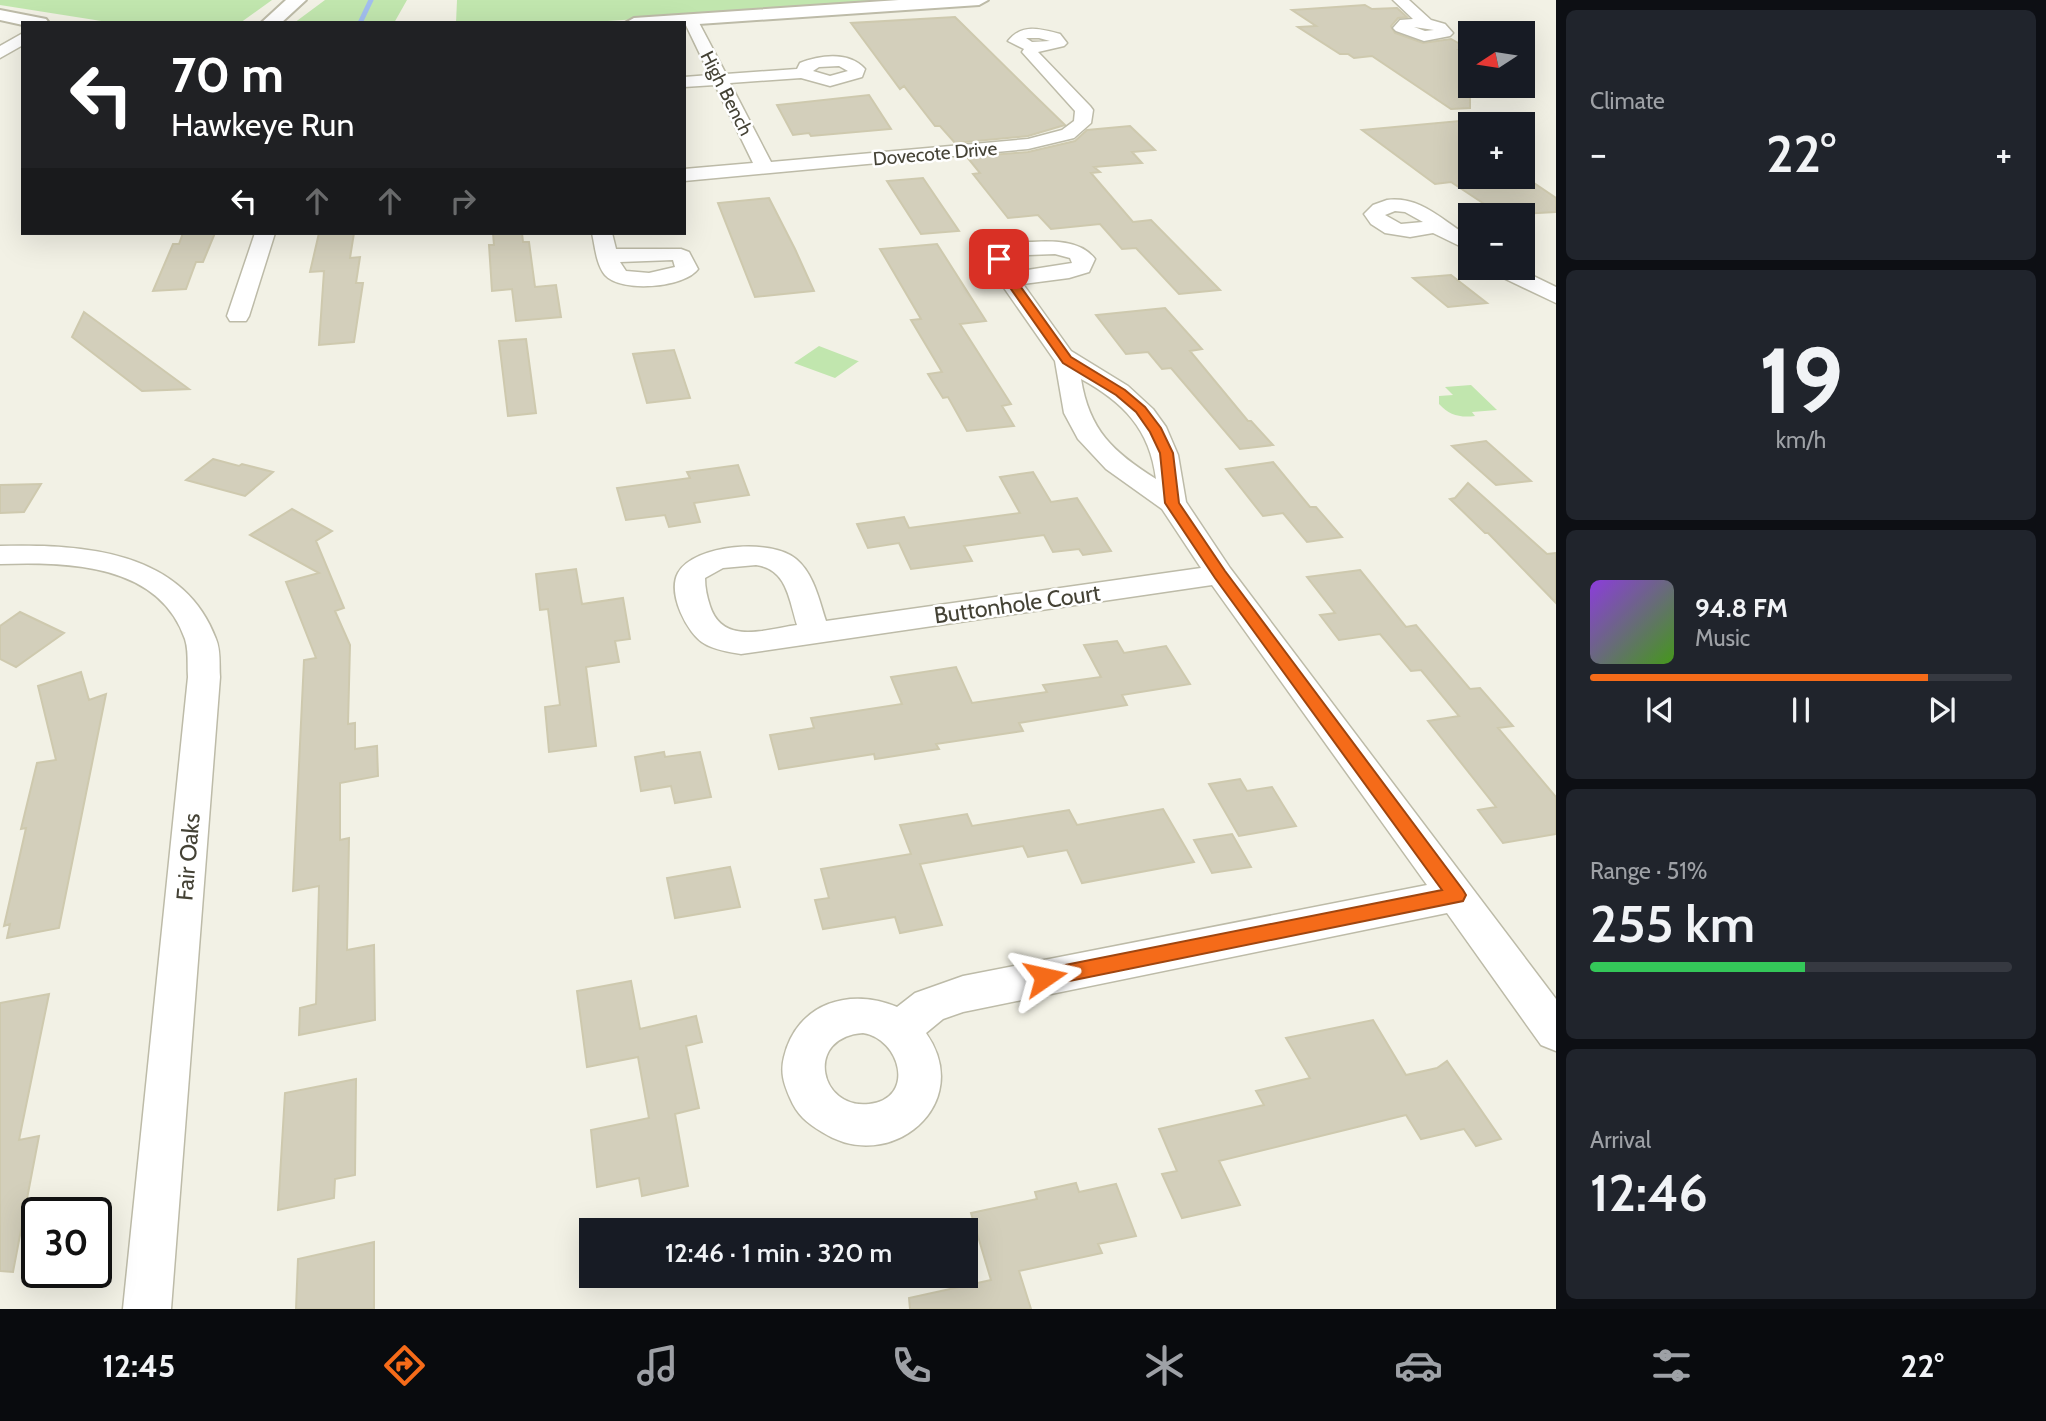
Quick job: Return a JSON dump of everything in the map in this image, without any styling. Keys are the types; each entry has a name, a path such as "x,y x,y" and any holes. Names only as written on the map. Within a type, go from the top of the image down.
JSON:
{"street":[{"path":"272,21 297,0"},
{"path":"662,21 979,0"},
{"path":"1400,0 1424,23"},
{"path":"0,15 30,21"},
{"name":"High Bench","path":"690,19 764,167"},
{"path":"0,53 21,39"},
{"name":"Dovecote Drive","path":"686,175 1028,144 1068,134 1082,123 1084,110 1080,102 1030,52 1033,47"},
{"path":"686,82 804,73"},
{"path":"1434,225 1458,238"},
{"path":"238,316 264,235"},
{"path":"603,235 608,256"},
{"path":"1010,279 1067,360 1121,392 1140,410 1156,431 1166,453 1172,503"},
{"path":"1525,280 1556,296"},
{"path":"1067,360 1070,400 1078,420 1091,440 1110,460 1172,503 1220,575 1556,1032"},
{"name":"Fair Oaks","path":"0,555 74,555 116,563 146,574 171,595 190,617 201,642 204,677 148,1309"},
{"name":"Buttonhole Court","path":"815,632 1220,575"},
{"path":"900,1029 929,1006 963,994 1457,895"}],"green space":[{"path":"0,0 272,0 243,21 101,21 0,5"},
{"path":"325,0 407,0 395,21 297,21"},
{"path":"457,0 927,0 607,21 456,21"},
{"path":"819,346 859,361 835,378 794,363"},
{"path":"1471,385 1497,410 1472,412 1475,416 1464,417 1451,413 1439,404 1439,396 1453,395 1445,387"}],"building":[{"path":"1365,5 1372,9 1397,8 1407,17 1398,18 1391,26 1395,33 1423,43 1451,39 1458,43 1458,98 1470,98 1470,108 1451,109 1372,56 1354,58 1348,54 1340,54 1298,27 1316,26 1292,10"},
{"path":"955,17 1065,125 1028,136 955,143 940,126 935,126 904,86 900,89 851,23"},
{"path":"869,95 891,129 793,135 777,105"},
{"path":"1458,121 1458,187 1451,182 1435,184 1362,130"},
{"path":"1130,126 1155,150 1132,152 1142,163 1094,167 1100,172 1091,173 1133,222 1151,220 1220,290 1179,294 1136,248 1122,249 1100,224 1051,229 1038,215 1008,218 973,174 980,173 967,157 1028,152 1075,141 1087,130"},
{"path":"923,178 959,231 921,234 887,181"},
{"path":"1535,184 1556,198 1556,212 1535,213 1535,203 1483,203 1462,189 1535,189"},
{"path":"769,198 814,291 755,297 718,203"},
{"path":"182,235 214,235 203,262 196,262 186,289 153,291 173,244 179,244"},
{"path":"319,235 354,235 350,258 360,257 356,283 363,283 354,342 319,345 324,271 310,272"},
{"path":"493,235 522,235 523,242 529,242 535,287 556,285 561,317 516,321 512,289 492,291 489,245 494,245"},
{"path":"937,244 986,321 960,324 1011,404 1002,406 1014,426 967,431 948,397 943,398 928,374 942,372 911,320 921,319 880,249"},
{"path":"1451,275 1487,303 1448,307 1413,278"},
{"path":"1165,308 1202,349 1190,351 1248,421 1273,445 1240,449 1171,368 1162,369 1148,352 1126,354 1096,315"},
{"path":"84,312 189,389 142,391 72,337"},
{"path":"526,339 536,413 508,416 499,341"},
{"path":"674,350 690,398 647,403 633,354"},
{"path":"1486,441 1531,481 1496,485 1452,446"},
{"path":"213,459 273,472 245,496 186,480"},
{"path":"1273,462 1310,507 1316,507 1342,537 1307,542 1283,513 1263,516 1226,469"},
{"path":"738,465 749,495 694,503 700,522 669,527 665,515 626,520 617,488 690,478 687,472"},
{"path":"1033,472 1051,502 1077,498 1111,551 1083,555 1079,549 1053,552 1044,535 964,546 972,561 911,569 899,543 868,548 857,524 904,517 909,528 1020,513 1000,477"},
{"path":"1468,483 1547,554 1556,553 1556,603 1488,533 1450,499 1455,498"},
{"path":"41,484 24,512 0,513 0,485"},
{"path":"292,509 332,531 316,541 344,608 335,611 350,645 348,724 355,723 355,749 377,746 378,776 340,783 340,840 349,838 347,950 374,945 375,1020 299,1035 300,1008 316,1004 319,886 293,891 304,660 316,658 286,582 319,573 250,535"},
{"path":"576,569 582,604 623,598 630,639 615,641 619,662 586,667 596,746 549,752 545,707 560,705 548,609 540,610 536,574"},
{"path":"1360,570 1406,627 1416,625 1470,689 1480,688 1513,726 1498,728 1556,797 1556,834 1503,843 1478,810 1496,807 1428,721 1459,716 1421,670 1411,671 1380,634 1339,640 1320,615 1335,613 1307,577"},
{"path":"20,612 64,633 16,667 0,659 0,626"},
{"path":"1117,641 1124,653 1166,646 1190,684 1122,695 1127,705 1019,723 1023,731 936,744 939,749 875,759 874,754 779,769 770,735 814,728 811,718 902,704 891,677 956,667 972,703 1047,692 1043,685 1101,677 1084,645"},
{"path":"81,672 89,700 106,694 59,928 7,938 10,924 4,926 26,828 21,829 37,763 56,760 38,686"},
{"path":"664,752 665,757 700,752 711,797 675,803 671,786 641,791 635,757"},
{"path":"1240,779 1247,791 1272,787 1296,826 1239,836 1209,784"},
{"path":"1163,809 1194,862 1082,883 1067,850 1028,857 1023,846 920,864 942,925 900,933 895,917 823,929 815,900 829,898 821,869 911,854 900,825 967,814 972,826 1069,810 1077,825"},
{"path":"1232,834 1251,867 1212,873 1194,840"},
{"path":"730,867 740,907 675,918 667,878"},
{"path":"631,981 640,1029 696,1016 702,1042 686,1046 699,1108 675,1114 688,1186 642,1196 639,1178 597,1187 591,1130 649,1118 638,1057 587,1067 577,991"},
{"path":"49,994 19,1140 39,1136 27,1197 21,1197 21,1230 13,1272 0,1271 0,1003"},
{"path":"1373,1020 1406,1075 1437,1068 1447,1061 1501,1139 1476,1146 1464,1129 1421,1139 1406,1115 1219,1161 1240,1205 1182,1218 1162,1174 1177,1171 1159,1129 1264,1105 1256,1091 1310,1078 1286,1038"},
{"path":"356,1079 355,1175 335,1179 334,1198 278,1210 285,1093"},
{"path":"1076,1183 1079,1192 1116,1184 1136,1236 1098,1244 1102,1253 1019,1271 1031,1309 910,1309 909,1298 955,1288 978,1288 978,1283 991,1280 978,1236 978,1218 972,1218 971,1213 1037,1199 1035,1192"},
{"path":"374,1242 374,1309 296,1309 298,1259"}],"waterway":[{"path":"361,21 371,0"}],"route":[{"path":"999,259 1000,265 1067,360 1121,392 1140,410 1156,431 1166,453 1172,503 1220,575 1457,895 1045,977"}]}
